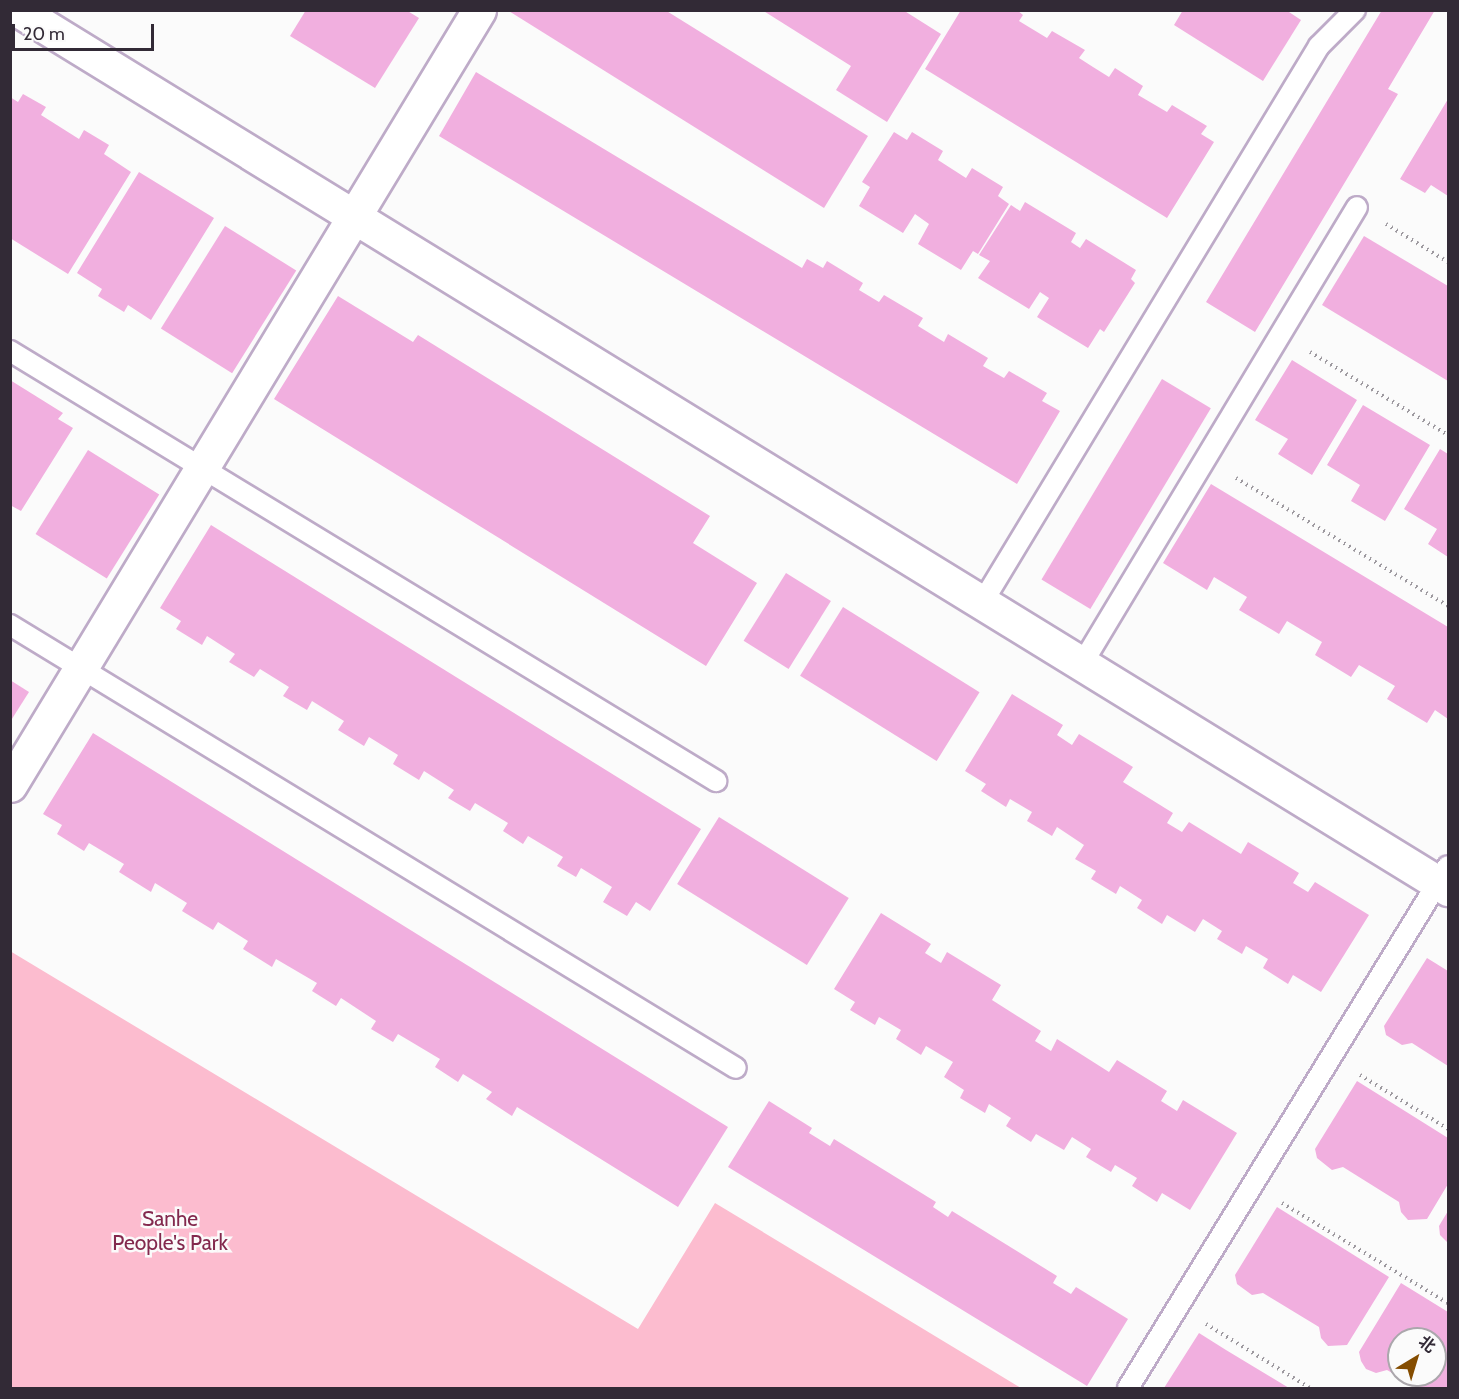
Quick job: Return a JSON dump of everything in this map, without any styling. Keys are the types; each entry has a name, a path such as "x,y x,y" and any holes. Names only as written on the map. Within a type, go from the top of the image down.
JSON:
{"street":[{"path":"18,10 1082,664 1445,879"},
{"path":"10,785 480,10"}],"lane":[{"path":"982,603 1319,46 1354,10"},
{"path":"1082,664 1357,207"},
{"path":"10,351 716,781"},
{"path":"10,625 736,1068"},
{"path":"1128,1389 1331,1058 1445,879"}],"path":[{"path":"1357,207 1449,262"},
{"path":"1280,334 1449,435"},
{"path":"1205,460 1449,606"},
{"path":"1331,1058 1449,1129"},
{"path":"1253,1185 1449,1303"},
{"path":"1178,1306 1310,1389"}],"green space":[{"name":"Sanhe People's Park","path":"10,951 638,1329 715,1203 1021,1388 11,1388"}],"building":[{"path":"306,10 406,10 419,18 375,88 290,36"},
{"path":"507,10 665,10 868,136 824,208"},
{"path":"762,10 903,10 941,34 887,122 836,90 851,66"},
{"path":"961,10 1017,10 1023,15 1019,21 1047,38 1052,31 1085,50 1079,58 1109,77 1115,68 1143,86 1138,95 1167,112 1172,105 1207,126 1201,134 1214,142 1167,218 925,69"},
{"path":"1183,10 1286,10 1301,20 1263,81 1174,25"},
{"path":"1382,10 1435,10 1388,89 1398,94 1255,332 1206,302"},
{"path":"476,72 802,268 807,259 823,268 827,261 863,283 859,290 879,302 884,295 923,318 918,326 944,342 948,334 988,358 983,366 1004,378 1009,371 1047,393 1042,401 1060,411 1017,484 439,136"},
{"path":"23,94 46,107 41,115 79,139 84,130 109,145 104,154 131,172 68,274 10,238 10,97 18,102"},
{"path":"1448,99 1448,196 1431,185 1425,193 1400,179"},
{"path":"894,132 907,140 912,132 943,151 938,160 966,178 972,168 1003,187 998,196 1009,204 978,254 973,251 961,270 918,244 929,224 915,214 903,233 859,206 870,187 862,182"},
{"path":"139,172 214,218 151,320 128,305 124,312 98,296 102,289 77,273"},
{"path":"1025,202 1076,233 1071,242 1080,248 1086,239 1136,270 1131,279 1135,283 1104,332 1100,329 1088,348 1037,317 1049,298 1040,292 1029,309 978,278 990,261 979,255 1011,205 1020,211"},
{"path":"225,226 296,271 232,373 161,329"},
{"path":"1364,236 1448,286 1448,381 1322,305"},
{"path":"338,296 413,342 418,335 710,516 693,543 757,583 706,666 274,399"},
{"path":"1292,360 1357,400 1312,475 1278,454 1288,439 1255,420"},
{"path":"1162,379 1211,408 1090,609 1041,580"},
{"path":"10,380 63,413 58,419 73,428 21,511 10,505"},
{"path":"1363,405 1430,445 1385,521 1351,501 1360,485 1327,465"},
{"path":"1440,449 1448,454 1448,557 1428,544 1437,529 1404,509"},
{"path":"88,450 159,495 107,578 36,534"},
{"path":"1211,484 1448,627 1448,719 1435,710 1427,723 1387,699 1395,686 1359,665 1351,677 1315,655 1322,642 1287,621 1279,634 1239,610 1247,597 1214,577 1207,590 1163,563"},
{"path":"211,525 701,829 650,911 636,902 627,916 603,902 612,887 581,868 576,877 557,866 563,857 528,836 523,844 503,831 508,823 475,803 470,811 448,798 454,790 424,771 419,780 393,764 398,755 369,737 364,746 338,730 344,721 312,701 307,710 283,696 289,687 260,669 254,677 229,662 235,654 207,636 202,645 176,629 181,621 160,608"},
{"path":"786,573 831,601 789,669 744,641"},
{"path":"843,607 980,692 937,761 800,676"},
{"path":"10,680 29,692 10,722"},
{"path":"1012,694 1063,725 1057,735 1072,745 1079,734 1133,767 1123,782 1173,813 1167,823 1182,832 1189,822 1241,854 1248,842 1299,873 1293,883 1308,892 1315,882 1369,915 1321,992 1293,975 1288,984 1263,968 1268,959 1246,946 1242,954 1217,939 1222,931 1203,919 1195,932 1167,915 1162,924 1137,908 1142,900 1120,886 1116,894 1091,879 1096,871 1075,859 1084,845 1057,827 1052,836 1027,821 1032,812 1010,799 1006,807 981,791 986,784 965,771"},
{"path":"93,733 728,1127 678,1207 517,1107 512,1116 486,1099 492,1092 463,1074 458,1082 435,1067 440,1059 398,1034 393,1042 371,1029 376,1021 341,998 336,1006 312,991 317,983 276,959 272,967 243,949 248,941 218,922 213,930 182,911 187,903 155,883 151,892 119,872 124,864 89,843 84,851 57,834 62,825 43,814"},
{"path":"719,817 849,898 807,965 677,884"},
{"path":"881,913 931,944 925,953 941,963 947,952 1001,985 992,1000 1041,1031 1035,1041 1051,1051 1057,1039 1109,1072 1117,1060 1167,1091 1161,1101 1177,1111 1183,1100 1237,1133 1190,1210 1162,1193 1157,1202 1132,1186 1137,1178 1115,1165 1111,1172 1086,1157 1091,1149 1072,1137 1064,1150 1036,1134 1031,1142 1006,1126 1011,1118 989,1104 985,1113 960,1098 964,1090 944,1077 953,1062 926,1046 921,1055 896,1039 901,1030 879,1017 875,1025 850,1010 855,1002 834,989"},
{"path":"1427,958 1448,971 1448,1066 1412,1043 1402,1045 1386,1035 1384,1026"},
{"path":"1357,1081 1448,1138 1448,1184 1427,1219 1408,1220 1401,1212 1399,1202 1343,1167 1332,1170 1317,1158 1315,1149"},
{"path":"769,1101 812,1128 809,1133 830,1146 834,1139 936,1202 933,1207 948,1217 952,1211 1057,1276 1053,1283 1071,1294 1076,1287 1128,1319 1087,1386 728,1167"},
{"path":"1277,1207 1389,1277 1347,1345 1328,1346 1321,1338 1319,1327 1263,1293 1252,1295 1237,1284 1235,1275"},
{"path":"1448,1211 1448,1243 1440,1235 1439,1226"},
{"path":"1401,1283 1448,1312 1448,1388 1416,1387 1447,1387 1447,1327 1387,1327 1387,1370 1376,1373 1366,1369 1359,1352"},
{"path":"1199,1333 1226,1350 1289,1388 1164,1388"}]}
